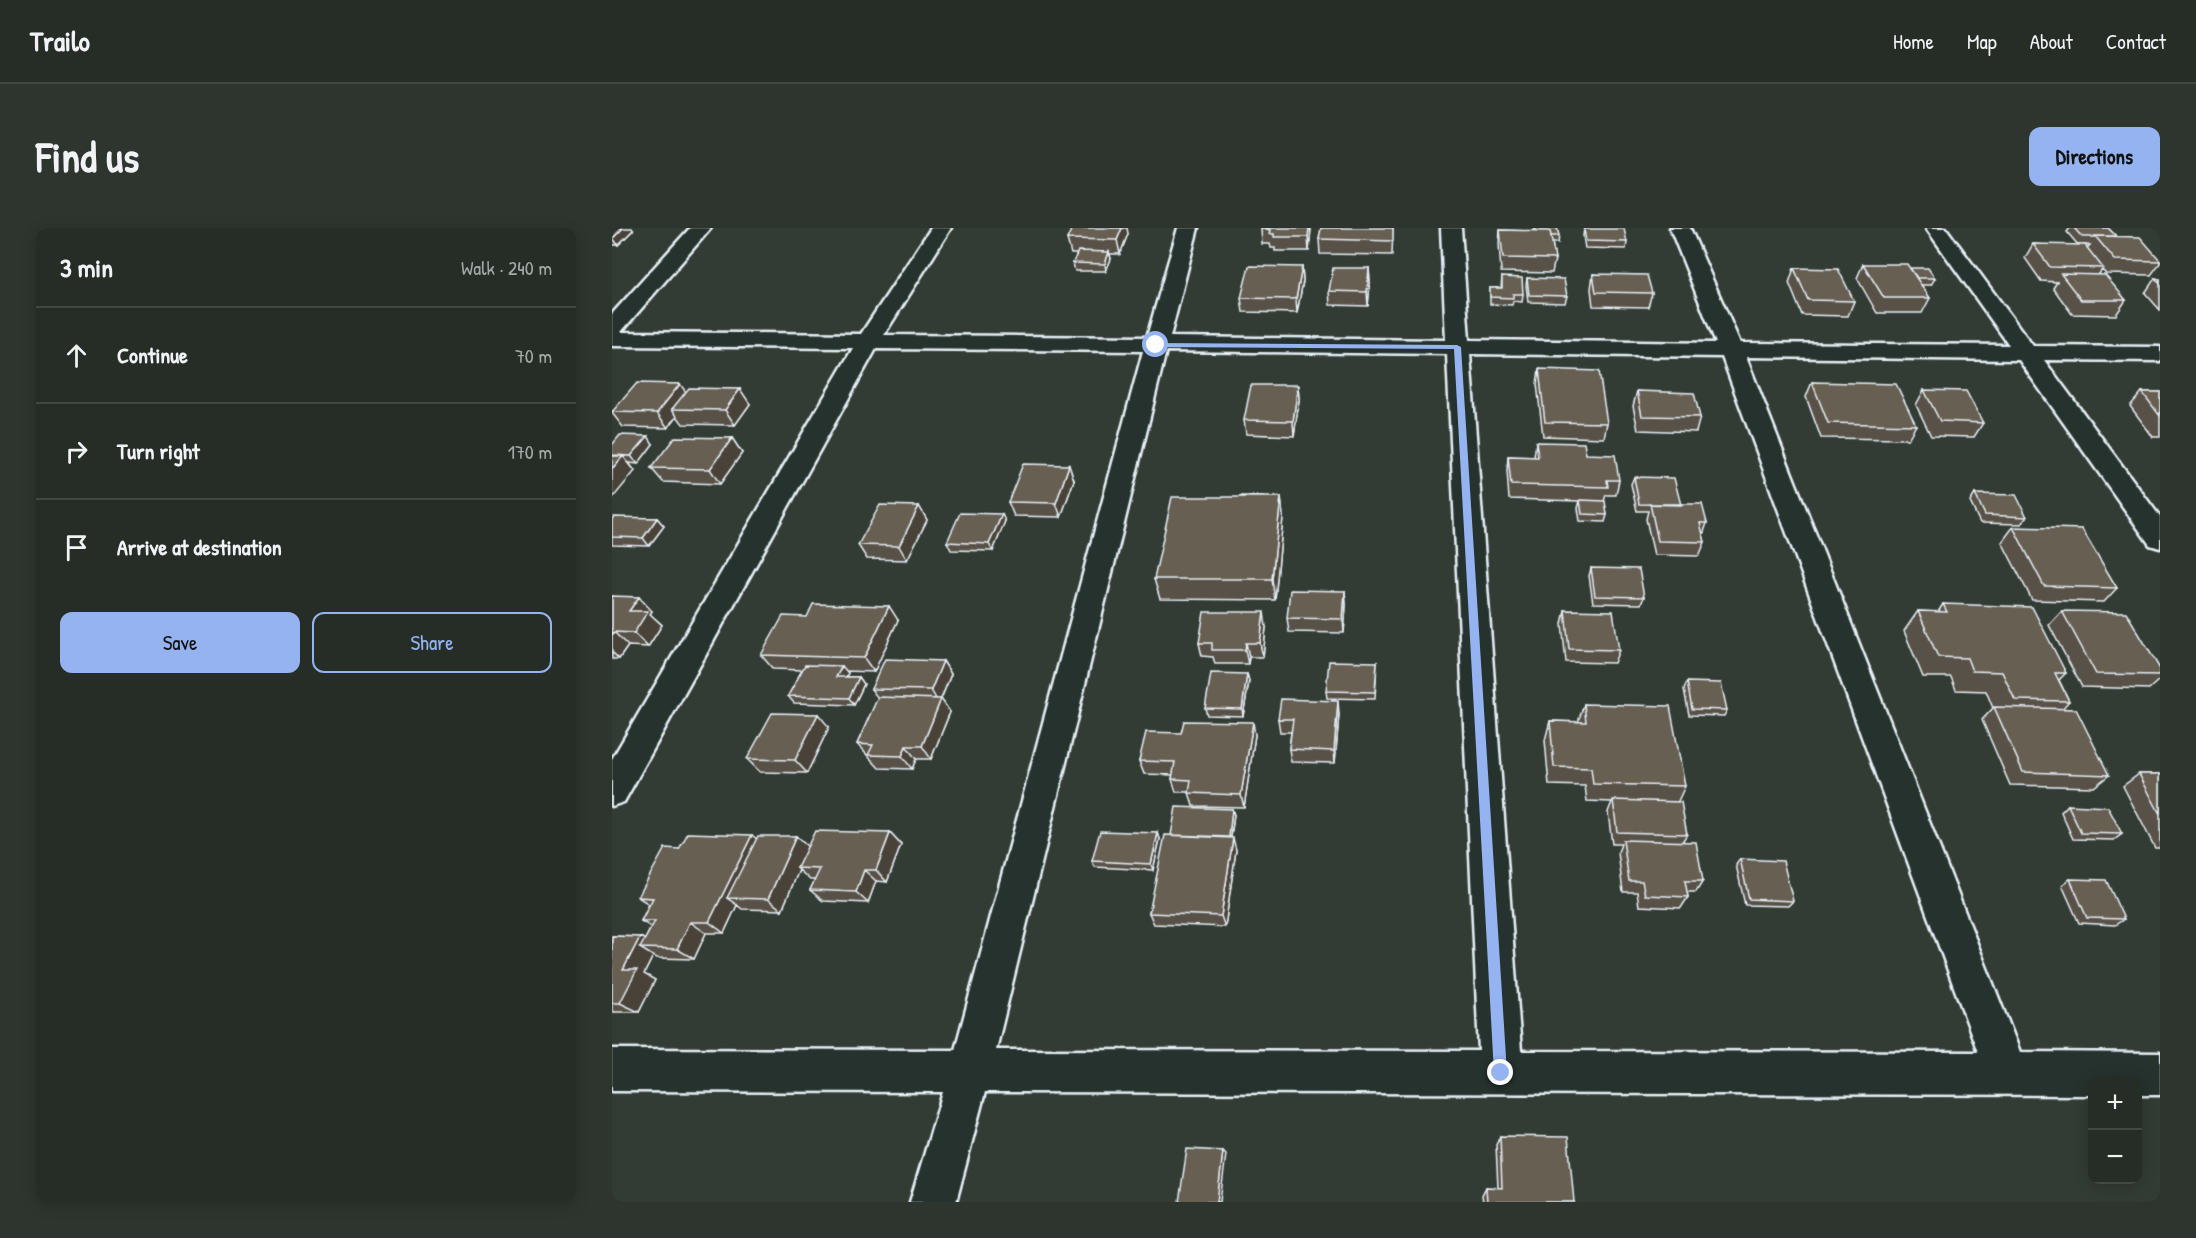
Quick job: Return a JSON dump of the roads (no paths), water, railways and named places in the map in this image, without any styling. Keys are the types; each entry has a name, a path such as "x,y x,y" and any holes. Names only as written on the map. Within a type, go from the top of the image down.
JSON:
{"street":[{"path":"612,328 701,228"},
{"path":"612,791 868,342 941,228"},
{"path":"933,1202 970,1071 1188,228"},
{"path":"1451,228 1501,1073"},
{"path":"1680,228 1731,350 2007,1074"},
{"path":"1936,228 2160,538"},
{"path":"612,339 2160,354"},
{"path":"612,1070 2160,1074"}]}
